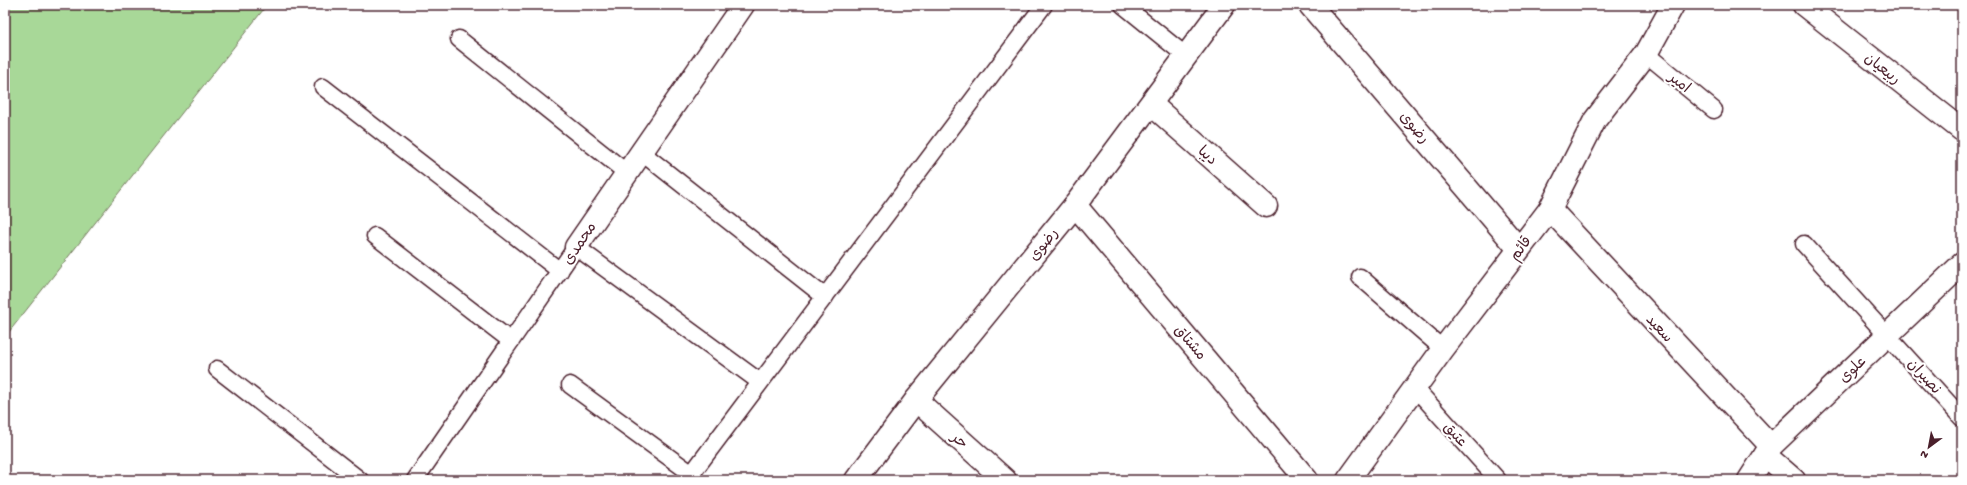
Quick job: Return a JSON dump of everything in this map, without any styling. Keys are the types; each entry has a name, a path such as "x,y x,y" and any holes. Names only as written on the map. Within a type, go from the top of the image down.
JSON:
{"street":[{"name":"محمدی","path":"576,247 743,5"},
{"name":"رضوی","path":"856,480 916,400 1075,205 1224,5"},
{"name":"رضوی","path":"1310,5 1519,249"},
{"name":"قائم","path":"1348,480 1443,349 1550,209 1595,120 1646,54 1673,5"},
{"name":"ربیعیان","path":"1804,5 1962,130"},
{"name":"دیبا","path":"1151,104 1266,206"},
{"name":"مشتاق","path":"1075,205 1307,480"},
{"name":"سعید","path":"1550,209 1794,480"},
{"name":"علوی","path":"1749,480 1768,450 1962,264"},
{"name":"حر","path":"916,400 1005,480"}],"lane":[{"path":"570,385 689,477 1044,5"},
{"path":"1123,5 1186,56"},
{"path":"459,39 627,173"},
{"name":"امیر","path":"1646,54 1714,110"},
{"path":"323,87 560,271"},
{"path":"641,152 825,297"},
{"path":"375,236 511,341"},
{"name":"نصیران","path":"1804,244 1962,418"},
{"path":"576,247 760,382"},
{"name":"محمدی","path":"415,480 576,247"},
{"path":"1360,277 1443,349"},
{"path":"217,369 360,480"},
{"name":"عتیق","path":"1415,388 1498,480"}],"green space":[{"path":"5,5 267,5 5,337"}]}
